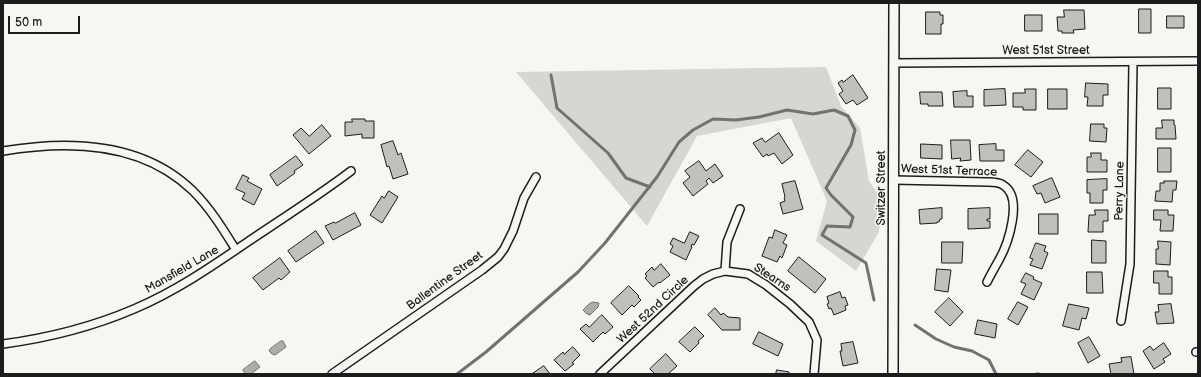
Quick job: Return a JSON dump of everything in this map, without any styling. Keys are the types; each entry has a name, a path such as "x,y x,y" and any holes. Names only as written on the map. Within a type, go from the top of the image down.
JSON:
{"street":[{"name":"Switzer Street","path":"893,374 894,3"},
{"name":"West 51st Street","path":"894,63 1198,61"},
{"name":"Perry Lane","path":"1121,321 1130,264 1133,62"},
{"path":"3,151 22,148 71,146 89,147 123,152 146,160 175,177 192,190 210,211 236,250"},
{"name":"Mansfield Lane","path":"3,344 70,331 134,309 172,291 198,276 307,203 351,171"},
{"name":"Ballentine Street","path":"332,374 482,270 498,257 513,232 524,198 536,177"},
{"name":"West 51st Terrace","path":"894,180 988,182 1003,185 1010,191 1013,201 1012,223 1006,246 987,282"},
{"path":"725,271 727,242 740,209"},
{"name":"West 52nd Circle","path":"600,374 694,286 713,274 725,271"},
{"name":"Stearns","path":"725,271 748,274 766,285 790,304 809,322 817,340 814,374"}],"shaded area":[{"path":"826,67 841,106 860,128 869,181 878,194 881,212 879,232 856,271 816,241 827,201 791,118 697,136 647,226 516,72"},
{"path":"593,302 599,303 598,307 590,315 587,314 583,310"},
{"path":"283,341 286,347 275,355 272,354 269,351 270,349"},
{"path":"255,361 260,367 251,374 245,374 243,370"}],"building":[{"path":"1139,9 1151,9 1151,33 1139,33"},
{"path":"1064,10 1084,10 1085,29 1073,30 1074,33 1062,33 1062,31 1058,31 1057,17 1064,17"},
{"path":"926,12 940,12 940,15 943,15 941,34 926,34"},
{"path":"1025,15 1042,15 1042,31 1025,31"},
{"path":"1167,16 1184,16 1184,28 1167,28"},
{"path":"853,75 868,98 857,105 853,100 846,104 839,94 843,91 838,83 842,80 843,82"},
{"path":"1086,83 1108,84 1108,95 1103,95 1103,106 1087,106 1088,97 1085,97"},
{"path":"1158,88 1171,88 1171,109 1158,109"},
{"path":"1005,89 1006,105 984,106 984,90"},
{"path":"1025,89 1036,89 1036,110 1023,110 1023,107 1013,107 1013,93 1025,93"},
{"path":"1048,89 1067,89 1067,109 1048,109"},
{"path":"967,91 967,96 973,96 973,107 954,107 953,92"},
{"path":"920,92 942,92 943,106 928,106 928,104 921,104"},
{"path":"352,119 374,121 374,138 362,138 362,134 345,136 345,122 352,122"},
{"path":"1162,120 1174,120 1176,139 1156,139 1156,128 1162,128"},
{"path":"1091,124 1104,124 1104,128 1107,128 1106,142 1090,141"},
{"path":"322,125 331,136 309,154 293,135 301,128 309,136"},
{"path":"779,133 793,155 782,164 774,153 768,156 767,154 763,157 753,143 762,138 765,142"},
{"path":"951,140 970,140 971,160 960,161 961,158 952,159"},
{"path":"393,141 398,155 401,153 408,174 393,179 389,166 387,167 381,145"},
{"path":"921,144 942,145 942,159 921,158"},
{"path":"996,144 996,150 1004,150 1004,161 980,161 979,145"},
{"path":"1158,148 1171,148 1171,172 1158,172"},
{"path":"1028,150 1043,162 1031,177 1015,165"},
{"path":"1091,153 1101,153 1101,160 1107,160 1107,172 1087,172 1087,157 1091,157"},
{"path":"296,156 303,165 277,186 270,175"},
{"path":"699,161 706,171 715,164 723,176 713,183 709,178 706,181 708,184 693,196 683,183 690,177 685,171"},
{"path":"243,175 249,178 247,181 262,189 254,205 242,199 245,193 236,189"},
{"path":"1052,178 1060,197 1045,203 1041,193 1037,194 1033,186"},
{"path":"1107,179 1107,190 1103,190 1103,203 1090,203 1090,193 1087,193 1087,180"},
{"path":"795,181 803,209 783,214 780,203 785,201 782,184"},
{"path":"1164,181 1177,181 1176,190 1173,190 1172,202 1155,201 1156,191 1160,191 1160,183 1164,183"},
{"path":"389,191 398,197 382,223 370,215 382,196 384,198"},
{"path":"942,208 942,219 940,219 939,222 920,224 919,210"},
{"path":"990,208 990,219 987,219 987,221 990,221 990,228 968,229 968,209"},
{"path":"1095,210 1108,210 1108,221 1103,221 1103,232 1088,232 1089,215 1095,215"},
{"path":"1154,210 1168,210 1168,215 1174,215 1173,231 1160,231 1161,220 1154,220"},
{"path":"355,213 361,225 333,240 325,226 334,222 335,223"},
{"path":"1039,214 1058,214 1058,234 1039,234"},
{"path":"775,230 787,235 783,243 787,245 782,258 780,256 777,262 762,256 769,237 772,238"},
{"path":"316,231 324,243 296,262 288,251"},
{"path":"690,232 699,236 694,245 692,244 686,260 670,252 673,246 670,244 673,238 684,243"},
{"path":"1092,240 1106,241 1106,263 1092,263"},
{"path":"1158,241 1171,242 1170,265 1156,264 1156,249 1158,249"},
{"path":"942,242 963,242 962,263 942,263"},
{"path":"1036,243 1046,246 1044,251 1048,253 1042,269 1030,265 1033,259 1030,258"},
{"path":"799,257 826,279 815,293 788,271"},
{"path":"280,258 290,272 281,280 279,278 263,290 253,278"},
{"path":"661,264 670,275 653,287 645,278 647,276 645,274 652,267 654,270"},
{"path":"937,269 951,270 948,292 935,290"},
{"path":"1154,271 1168,271 1168,277 1172,277 1172,294 1159,294 1159,283 1154,283"},
{"path":"1087,272 1102,272 1103,293 1087,293"},
{"path":"1026,273 1034,277 1033,279 1042,283 1034,300 1021,294 1026,284 1021,282"},
{"path":"629,286 641,300 634,307 632,305 622,315 611,303"},
{"path":"840,292 842,298 845,297 848,305 845,306 846,310 834,315 831,308 829,309 827,304 829,303 827,297"},
{"path":"949,298 963,312 950,326 935,312"},
{"path":"1018,302 1028,307 1018,325 1008,319"},
{"path":"1069,304 1089,308 1086,319 1082,318 1079,330 1063,326"},
{"path":"1171,304 1174,323 1157,324 1155,312 1159,312 1158,305"},
{"path":"715,308 721,315 723,313 728,317 740,318 740,330 722,330 708,315"},
{"path":"602,315 613,327 605,334 603,332 593,342 580,329 586,324 589,327"},
{"path":"978,320 997,324 995,338 975,334"},
{"path":"695,327 704,336 698,341 699,343 690,352 679,342"},
{"path":"759,332 783,344 778,356 753,344"},
{"path":"1089,337 1100,356 1088,363 1078,343"},
{"path":"853,342 858,363 843,366 840,351 842,351 841,344"},
{"path":"1164,343 1171,354 1163,359 1165,362 1154,369 1143,351 1150,346 1153,350"},
{"path":"573,347 580,355 572,363 574,364 565,371 554,360 563,352 564,354"},
{"path":"666,354 677,366 668,374 655,374 650,369"},
{"path":"1131,357 1134,374 1111,374 1109,364 1122,362 1121,358"},
{"path":"544,366 550,374 532,374"},
{"path":"777,370 789,372 789,374 776,374"}],"waterway":[{"path":"551,75 557,108 608,153 626,178 650,187"},
{"path":"457,374 486,352 578,272 605,243 657,177 679,142 693,130 713,119 736,120 759,117 787,110 813,114 834,110 848,116 855,130 851,145 826,188 853,217 850,227 827,226 822,235 866,263 874,300"},
{"path":"915,325 936,339 954,347 972,351 989,360 996,374"}]}
